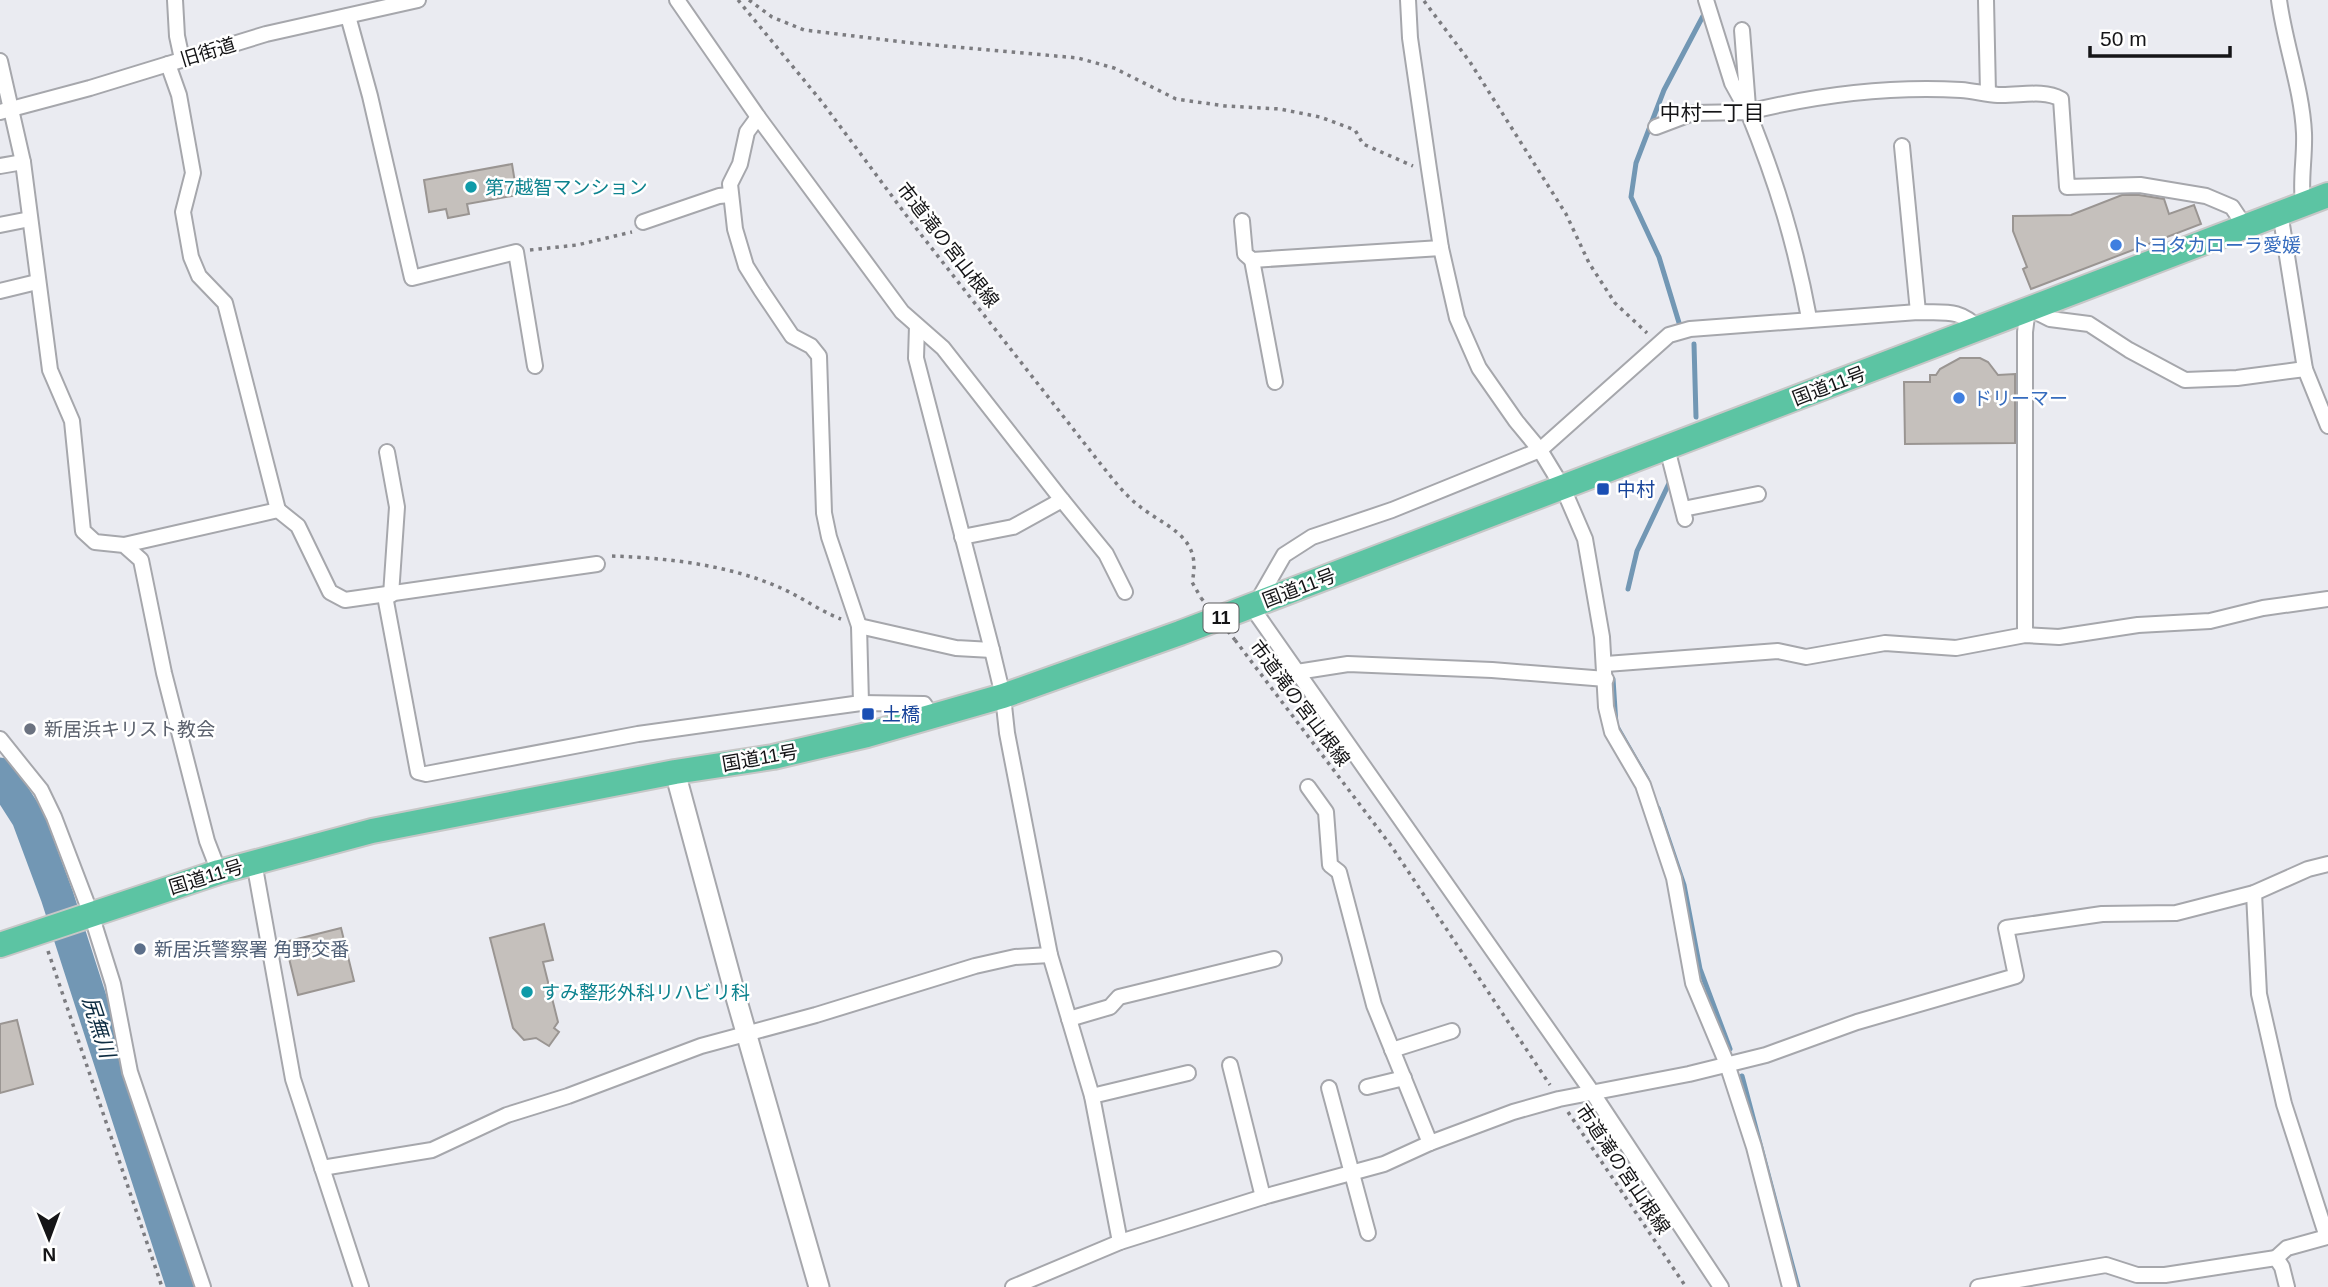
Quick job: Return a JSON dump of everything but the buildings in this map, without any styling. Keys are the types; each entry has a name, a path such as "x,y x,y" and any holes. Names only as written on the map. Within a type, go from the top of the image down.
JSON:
{"highway":[{"name":"国道11号","path":"84,917 219,872 372,831 675,772 773,757 1003,696 1563,488 1671,465 2028,308 2328,195"},
{"name":"11","path":"0,945 84,917"}],"street":[{"path":"175,0 175,62 193,173 183,212 191,257 199,276 225,303 278,510 298,526 330,592 345,600 597,564"},
{"name":"旧街道","path":"6,111 266,34 418,0"},
{"path":"677,0 758,117 902,312 943,348 1106,554 1125,592"},
{"path":"1408,0 1410,38 1441,248 1457,318 1479,368 1540,450 1563,488 1586,539 1606,671 1606,707 1612,732 1643,785 1674,878 1693,982 1727,1064 1754,1147 1790,1287"},
{"path":"1706,0 1732,83 1748,112 1771,168 1787,217 1799,262 1809,318"},
{"path":"1986,0 1988,93"},
{"path":"2279,0 2304,135 2301,176 2303,204"},
{"path":"348,16 370,96 412,278 516,251 535,366"},
{"path":"1742,30 1748,112"},
{"path":"0,61 6,111 23,162 50,370 72,421 83,531 95,542 124,545 278,510"},
{"path":"1657,127 1693,113 1748,112 1807,99 1853,93 1918,90 2053,94 2061,99 2067,187 2140,185 2206,196 2232,207 2244,225"},
{"path":"758,117 747,132 740,164 730,184 735,229 746,265 792,336 811,346 819,356 824,513 828,537 859,626 862,703"},
{"path":"1902,146 1918,312"},
{"path":"0,166 23,162"},
{"path":"643,222 719,196 730,195"},
{"path":"2280,212 2305,369 2328,426"},
{"path":"0,225 30,219"},
{"path":"1242,221 1245,254 1252,260 1275,382"},
{"path":"1252,260 1441,248"},
{"path":"0,291 37,282"},
{"path":"2025,635 2025,344 2028,308 2050,319 2089,324 2129,351 2185,380 2237,378 2305,369"},
{"path":"1721,1287 1592,1092 1297,672 1254,605 1284,555 1312,537 1392,510 1540,450 1670,335 1690,329 1809,318 1918,312 1955,313 1968,317 1979,329"},
{"path":"917,326 915,358 1003,696 1007,733 1050,955 1092,1096 1120,1242"},
{"path":"387,452 397,507 388,595 418,772 426,774 638,734 862,703 924,704 932,716"},
{"path":"1671,465 1684,514 1758,494"},
{"path":"962,537 1013,527 1062,500"},
{"path":"124,545 141,560 164,673 207,841 219,872"},
{"path":"1297,672 1348,664 1606,671 1778,651 1806,656 1885,643 1956,648 2025,635 2059,636 2138,625 2210,621 2263,607 2328,599"},
{"path":"859,626 956,648 992,650"},
{"path":"0,739 41,790 54,817 84,917 113,984 130,1072 203,1287"},
{"path":"675,772 819,1287"},
{"path":"1308,787 1326,812 1330,865 1339,873 1374,1005 1430,1143"},
{"path":"254,862 293,1079 361,1287"},
{"path":"1013,1287 1120,1242 1263,1197 1384,1164 1430,1143 1559,1098 1766,1055 1857,1022 2016,976 2006,928 2102,914 2176,913 2254,894 2308,869 2328,864"},
{"path":"1978,1287 2037,1282 2106,1265 2137,1275 2165,1275 2276,1258 2287,1248 2327,1237 2284,1104 2259,994 2254,894"},
{"path":"322,1168 432,1150 508,1115 568,1096 701,1046 816,1015 975,965 1015,957 1050,955"},
{"path":"1069,1019 1110,1007 1119,997 1274,959"},
{"path":"1392,1050 1452,1031"},
{"path":"1230,1065 1263,1197"},
{"path":"1092,1096 1188,1073"},
{"path":"1367,1087 1404,1078"},
{"path":"1329,1088 1368,1233"},
{"path":"2276,1258 2282,1267 2287,1287"}],"path":[{"name":"市道滝の宮山根線","path":"738,0 822,102 912,223 1099,462 1131,500 1185,538 1196,564 1192,582 1201,598 1392,847 1686,1287"},
{"path":"749,0 772,17 804,30 1078,58 1114,68 1176,99 1225,106 1280,109 1320,117 1355,130 1363,144 1406,164 1429,169"},
{"path":"1423,0 1471,62 1566,214 1589,263 1615,303 1660,344"},
{"path":"516,251 577,246 639,230 643,222"},
{"path":"597,564 596,556 653,558 701,566 751,578 782,589 825,613 859,626"},
{"path":"44,930 162,1287"}],"waterway":[{"path":"1680,326 1659,257 1631,197 1636,163 1664,90 1703,16"},
{"path":"1694,344 1696,417"},
{"path":"1628,589 1637,551 1672,477"},
{"path":"1613,679 1616,725 1647,779"},
{"name":"尻無川","path":"0,774 28,818 57,896 183,1287"},
{"path":"1658,808 1684,885 1700,969 1730,1049"},
{"path":"1742,1076 1798,1287"}],"place":[{"name":"第7越智マンション","path":"471,187"},
{"name":"トヨタカローラ愛媛","path":"2116,245"},
{"name":"ドリーマー","path":"1959,398"},
{"name":"中村","path":"1603,489"},
{"name":"土橋","path":"868,714"},
{"name":"新居浜キリスト教会","path":"30,729"},
{"name":"新居浜警察署 角野交番","path":"140,949"},
{"name":"すみ整形外科リハビリ科","path":"527,992"}],"district":[{"name":"中村一丁目","path":"1712,112"}]}
